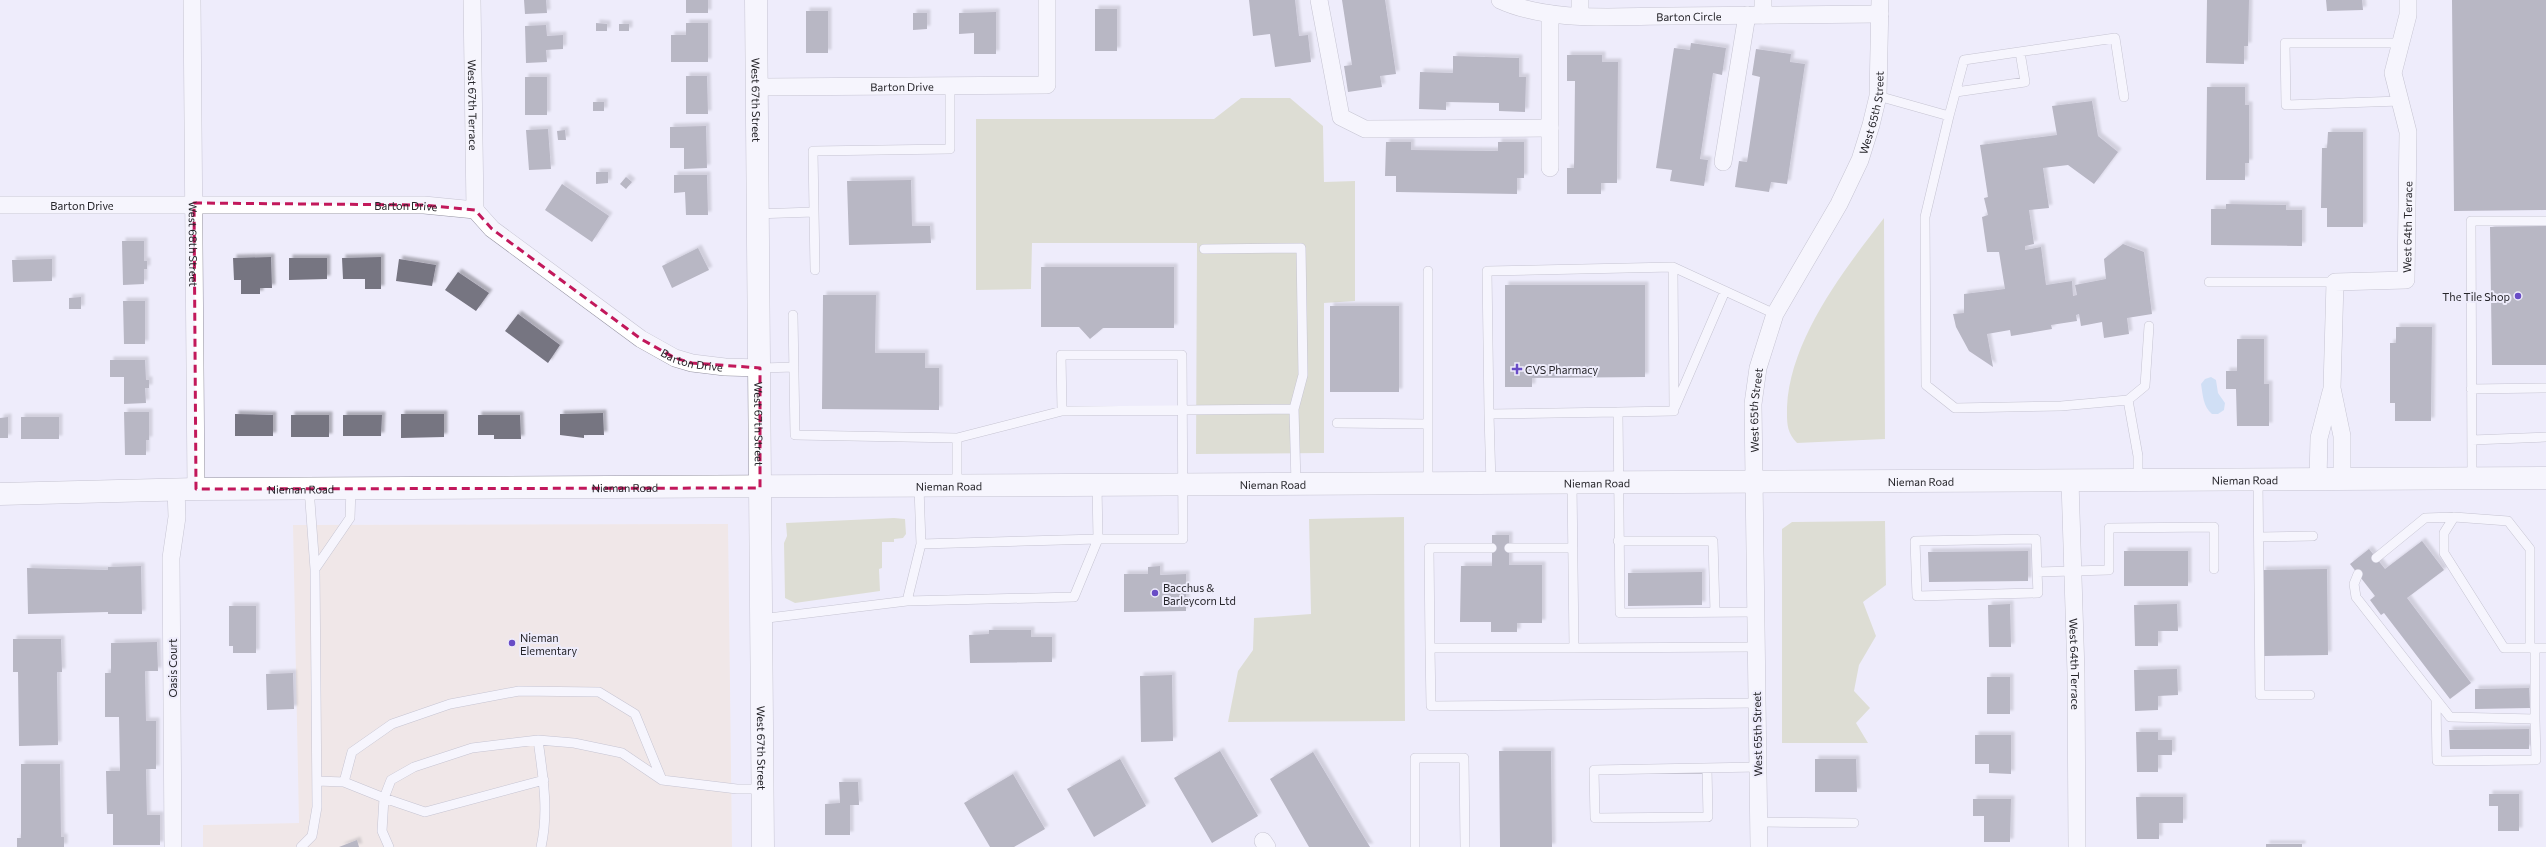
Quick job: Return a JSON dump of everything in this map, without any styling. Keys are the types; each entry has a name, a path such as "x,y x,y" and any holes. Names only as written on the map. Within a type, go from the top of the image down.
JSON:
{"main road":[{"name":"West 67th Street","path":"756,0 763,847"},
{"name":"Nieman Road","path":"0,494 186,489 309,488 760,488 2546,478"}],"street":[{"name":"West 68th Street","path":"186,489 194,203 192,0"},
{"name":"West 67th Terrace","path":"472,0 475,210"},
{"name":"Barton Drive","path":"757,87 1047,85 1047,0"},
{"path":"1319,0 1341,118 1365,129 1550,128"},
{"name":"Barton Circle","path":"1500,0 1514,6 1550,14 1580,7 1758,10 1880,7"},
{"name":"West 64th Terrace","path":"2335,282 2406,280 2408,132 2393,73 2408,15 2408,0"},
{"name":"West 65th Street","path":"1759,847 1753,404 1758,368 1775,314 1839,204 1860,160 1878,96 1880,7"},
{"path":"1723,162 1758,10"},
{"path":"1550,14 1550,168"},
{"name":"Barton Drive","path":"0,205 194,203 424,205 475,210 492,229 641,339 674,358 692,363 760,368"},
{"path":"2318,480 2319,438 2332,388 2335,282"},
{"path":"2332,388 2342,436 2342,479"},
{"name":"West 64th Terrace","path":"2070,481 2073,570 2077,847"},
{"name":"Oasis Court","path":"174,847 171,558 177,517 186,489"}],"lane":[{"path":"2124,97 2115,38 1964,60 1925,217 1926,385 1955,408 2061,406 2128,400 2145,386 2149,326"},
{"path":"2400,101 2286,105 2285,43 2401,43"},
{"path":"1956,92 2025,82 2020,52"},
{"path":"815,270 813,151 950,149 950,85"},
{"path":"1878,96 1949,116"},
{"path":"758,214 814,212"},
{"path":"2472,478 2471,221 2546,221"},
{"path":"1204,249 1301,248 1303,375 1294,409 1296,485"},
{"path":"1491,484 1487,272 1673,267 1775,314"},
{"path":"1673,267 1674,411"},
{"path":"1428,271 1428,484"},
{"path":"2209,282 2335,282"},
{"path":"1674,411 1725,291"},
{"path":"793,315 795,435 957,438 1062,412 1294,409"},
{"path":"921,544 1098,539 1183,539 1182,355 1061,355 1062,412"},
{"path":"760,368 794,367"},
{"path":"2471,390 2546,388"},
{"path":"2128,400 2138,456 2138,481"},
{"path":"1489,414 1674,411"},
{"path":"1618,412 1618,541 1620,613 1756,612"},
{"path":"1337,423 1428,424"},
{"path":"2472,440 2546,437"},
{"path":"957,438 957,486"},
{"path":"2258,480 2260,695 2310,695"},
{"path":"1572,483 1574,648"},
{"path":"760,619 907,601 1074,597 1098,539 1097,486"},
{"path":"907,601 921,544 919,487"},
{"path":"301,847 312,836 317,807 315,569 309,488"},
{"path":"315,569 350,518 351,488"},
{"path":"2454,517 2444,533 2444,553 2504,648 2546,648"},
{"path":"2376,558 2425,518 2454,517 2508,521 2530,549 2536,760 2437,761 2436,700"},
{"path":"2038,572 2109,570 2109,528 2214,527 2214,569"},
{"path":"2259,537 2313,536"},
{"path":"2036,539 2038,572 2038,593 1917,596 1915,541 2036,539"},
{"path":"1618,541 1713,541 1714,612"},
{"path":"1492,548 1429,548 1431,706 1757,703"},
{"path":"1509,548 1573,548"},
{"path":"2358,574 2354,584 2356,597 2450,717 2536,719"},
{"path":"1430,648 1756,647"},
{"path":"344,782 352,752 392,724 450,704 519,692 599,692 635,714 662,780"},
{"path":"389,847 382,831 384,798 391,780 414,767 472,748 538,740 574,744 622,753 662,780 737,789 762,789"},
{"path":"538,740 544,780 545,829 541,847"},
{"path":"1415,847 1415,758 1464,758 1465,847"},
{"path":"1707,768 1708,817 1595,818 1594,770 1758,767"},
{"path":"317,781 344,782 425,812 544,780"},
{"path":"1759,822 1854,823"}],"highlighted area":[{"path":"194,203 424,205 475,210 492,229 641,339 675,358 692,363 760,368 760,488 196,489"}],"shaded area":[{"name":"Nieman Elementary","path":"728,524 732,847 203,847 203,825 299,823 293,525"}],"green space":[{"path":"1241,98 1290,98 1323,126 1324,182 1355,181 1355,301 1324,303 1324,453 1196,454 1197,243 1032,243 1031,289 976,290 976,119 1214,119"},
{"path":"1884,218 1885,439 1797,443 1789,431 1787,422 1787,407 1790,381 1798,356 1808,331 1822,306 1852,260"},
{"path":"1404,517 1405,721 1228,722 1238,671 1253,650 1254,618 1311,614 1309,519"},
{"path":"894,518 905,519 906,534 903,538 894,539 894,542 882,542 882,568 879,569 880,591 795,603 785,598 784,543 787,536 786,523"},
{"path":"1885,521 1886,585 1863,602 1876,636 1859,665 1854,691 1870,708 1856,723 1868,743 1782,743 1782,529 1792,522"}],"water":[{"path":"2211,377 2216,380 2218,393 2225,403 2224,410 2218,414 2212,414 2209,411 2203,397 2201,384 2205,379"}],"building":[{"path":"524,0 546,0 547,13 525,14"},
{"path":"686,0 708,0 708,13 686,13"},
{"path":"1249,0 1295,0 1299,36 1308,35 1311,62 1275,67 1270,34 1253,36"},
{"path":"1342,0 1385,0 1396,74 1380,76 1382,87 1348,92 1344,66 1352,65"},
{"path":"2207,0 2249,0 2248,46 2244,46 2244,64 2206,63"},
{"path":"2326,0 2362,0 2363,10 2327,11"},
{"path":"2452,0 2546,0 2546,210 2454,211"},
{"path":"1095,9 1117,9 1117,51 1095,51"},
{"path":"806,11 828,11 828,53 806,53"},
{"path":"996,12 996,54 974,54 974,33 959,34 959,13"},
{"path":"913,13 927,13 927,29 913,30"},
{"path":"596,23 607,24 607,31 596,31"},
{"path":"686,23 708,23 708,62 671,62 671,35 686,35"},
{"path":"619,24 629,24 629,31 619,31"},
{"path":"546,25 547,36 563,35 563,49 546,50 547,62 526,63 525,26"},
{"path":"1691,43 1726,48 1722,75 1713,73 1700,159 1708,160 1704,186 1670,181 1672,170 1656,168 1674,48 1690,50"},
{"path":"1756,49 1791,54 1790,62 1805,64 1787,184 1771,182 1769,192 1735,187 1739,161 1747,162 1760,77 1752,75"},
{"path":"1567,55 1602,55 1602,62 1618,62 1617,183 1601,183 1601,194 1567,194 1567,168 1574,168 1575,81 1567,81"},
{"path":"1453,56 1519,58 1519,77 1526,77 1525,112 1499,111 1499,103 1446,102 1446,110 1419,109 1420,72 1453,73"},
{"path":"686,76 707,76 708,114 686,114"},
{"path":"525,77 547,77 547,115 525,115"},
{"path":"2207,87 2245,87 2245,105 2249,105 2249,163 2245,163 2245,180 2206,180"},
{"path":"2092,101 2098,136 2118,152 2094,184 2068,165 2043,168 2049,208 2029,210 2034,244 2025,246 2025,250 2041,247 2046,285 2072,281 2073,296 2077,295 2075,285 2106,279 2104,259 2123,244 2144,252 2152,314 2127,318 2129,334 2104,338 2102,322 2081,326 2079,314 2076,315 2077,321 2051,325 2052,329 2011,336 2010,330 1987,334 1993,367 1969,351 1956,327 1953,314 1964,313 1964,294 2005,289 1999,252 1987,252 1982,217 1988,215 1984,198 1988,197 1980,145 2057,135 2052,106"},
{"path":"593,102 604,102 604,111 593,111"},
{"path":"706,126 707,168 684,169 684,148 670,148 670,127"},
{"path":"548,129 551,169 529,170 526,130"},
{"path":"565,130 566,140 558,140 557,131"},
{"path":"2328,132 2363,132 2363,227 2327,227 2327,208 2321,208 2322,148 2327,148"},
{"path":"1386,142 1411,142 1411,150 1498,151 1498,142 1524,142 1524,178 1517,178 1517,194 1396,192 1396,176 1385,176"},
{"path":"596,172 608,172 608,183 596,184"},
{"path":"674,175 707,175 708,215 686,215 685,192 674,193"},
{"path":"626,177 632,182 626,189 620,184"},
{"path":"911,180 912,226 930,226 931,243 849,245 847,181"},
{"path":"562,184 609,216 592,242 545,210"},
{"path":"2226,204 2286,205 2286,210 2302,210 2302,246 2211,245 2211,209 2226,209"},
{"name":"The Tile Shop","path":"2546,226 2546,365 2492,365 2490,227"},
{"path":"122,241 144,241 144,261 147,261 147,269 144,269 144,284 123,285"},
{"path":"698,248 709,270 672,288 662,266"},
{"path":"271,257 272,288 260,288 260,294 241,294 241,280 234,280 233,258"},
{"path":"381,257 381,289 365,289 365,279 343,279 342,258"},
{"path":"289,258 327,258 327,279 289,280"},
{"path":"52,259 52,281 13,282 12,260"},
{"path":"399,259 436,265 432,286 396,281"},
{"path":"1041,267 1174,267 1174,328 1103,328 1090,339 1079,327 1041,327"},
{"path":"458,272 489,293 476,311 445,290"},
{"name":"CVS Pharmacy","path":"1505,285 1645,285 1645,377 1532,378 1532,387 1505,387"},
{"path":"823,295 876,295 875,353 925,353 925,368 939,368 939,410 822,409"},
{"path":"81,297 81,309 69,309 69,298"},
{"path":"123,301 145,301 145,344 124,344"},
{"path":"1330,306 1399,306 1399,392 1330,392"},
{"path":"518,314 560,345 548,363 505,331"},
{"path":"2396,327 2432,327 2431,421 2395,421 2395,403 2390,403 2390,343 2396,343"},
{"path":"2237,339 2264,339 2264,384 2269,384 2269,426 2237,426 2236,389 2226,389 2226,371 2237,371"},
{"path":"110,360 145,360 146,380 149,380 149,388 145,388 146,403 124,404 124,377 110,377"},
{"path":"124,412 149,412 149,440 146,440 146,455 125,455"},
{"path":"603,413 604,435 584,435 584,438 560,435 560,414"},
{"path":"235,414 273,415 273,436 235,436"},
{"path":"401,414 444,414 444,437 401,438"},
{"path":"291,415 329,415 329,437 291,437"},
{"path":"343,415 382,415 381,436 343,436"},
{"path":"478,415 520,415 521,439 494,439 494,435 478,435"},
{"path":"8,417 8,438 0,438 0,418"},
{"path":"21,417 59,417 59,439 21,439"},
{"path":"1492,535 1509,535 1509,565 1542,565 1542,623 1517,623 1517,632 1491,632 1491,622 1460,622 1461,566 1492,566"},
{"path":"2422,541 2444,570 2407,598 2471,683 2450,699 2384,613 2381,615 2370,600 2375,596 2350,564 2369,549 2385,569"},
{"path":"2028,551 2028,581 1929,582 1928,552"},
{"path":"2124,551 2188,551 2188,586 2124,586"},
{"path":"141,566 142,614 108,614 108,612 28,614 27,568 108,570 108,567"},
{"name":"Bacchus & Barleycorn Ltd","path":"1160,566 1160,575 1186,574 1186,611 1124,612 1124,574 1148,574 1148,567"},
{"path":"2327,569 2328,655 2264,656 2262,570"},
{"path":"1702,572 1702,605 1628,606 1628,573"},
{"path":"2010,604 2011,647 1989,647 1988,605"},
{"path":"2177,604 2178,631 2158,631 2158,646 2135,646 2134,605"},
{"path":"229,606 256,606 256,653 233,653 233,646 229,646"},
{"path":"989,630 1031,630 1031,637 1052,637 1052,662 970,663 969,635 989,634"},
{"path":"13,639 61,639 62,672 57,672 58,745 19,746 18,672 13,672"},
{"path":"157,642 158,671 145,671 146,721 156,721 156,769 146,769 147,815 160,815 160,845 113,845 113,814 107,814 106,771 120,771 119,717 105,717 105,673 111,673 111,643"},
{"path":"2177,669 2178,695 2158,696 2158,710 2135,711 2134,670"},
{"path":"293,673 294,709 267,710 266,674"},
{"path":"1172,675 1173,741 1141,742 1140,676"},
{"path":"1987,677 2010,677 2010,714 1987,714"},
{"path":"2529,688 2530,708 2475,709 2475,689"},
{"path":"2529,729 2529,749 2450,749 2449,730"},
{"path":"2136,732 2158,732 2158,740 2172,740 2172,755 2158,755 2158,772 2137,772"},
{"path":"1975,735 2011,735 2011,774 1989,773 1989,764 1975,764"},
{"path":"1220,751 1258,816 1212,843 1174,778"},
{"path":"1499,751 1551,751 1552,847 1500,847"},
{"path":"1313,752 1370,847 1309,847 1270,779"},
{"path":"1120,759 1146,806 1094,837 1067,789"},
{"path":"1815,759 1856,759 1857,792 1815,792"},
{"path":"21,764 60,764 61,837 64,837 64,847 17,847 17,838 21,838"},
{"path":"1013,774 1045,829 1014,847 990,847 964,803"},
{"path":"839,782 858,782 859,805 850,805 850,835 825,835 825,804 840,803"},
{"path":"2489,794 2519,794 2519,831 2498,831 2498,806 2489,806"},
{"path":"2136,797 2183,797 2183,823 2159,823 2159,839 2137,839"},
{"path":"1973,799 2011,799 2010,842 1984,842 1984,816 1973,816"},
{"path":"357,840 359,847 339,847"},
{"path":"2266,844 2302,844 2302,847 2266,847"}],"place":[{"name":"The Tile Shop","path":"2518,296"},
{"name":"CVS Pharmacy","path":"1517,369"},
{"name":"Bacchus & Barleycorn Ltd","path":"1155,593"},
{"name":"Nieman Elementary","path":"512,643"}]}
